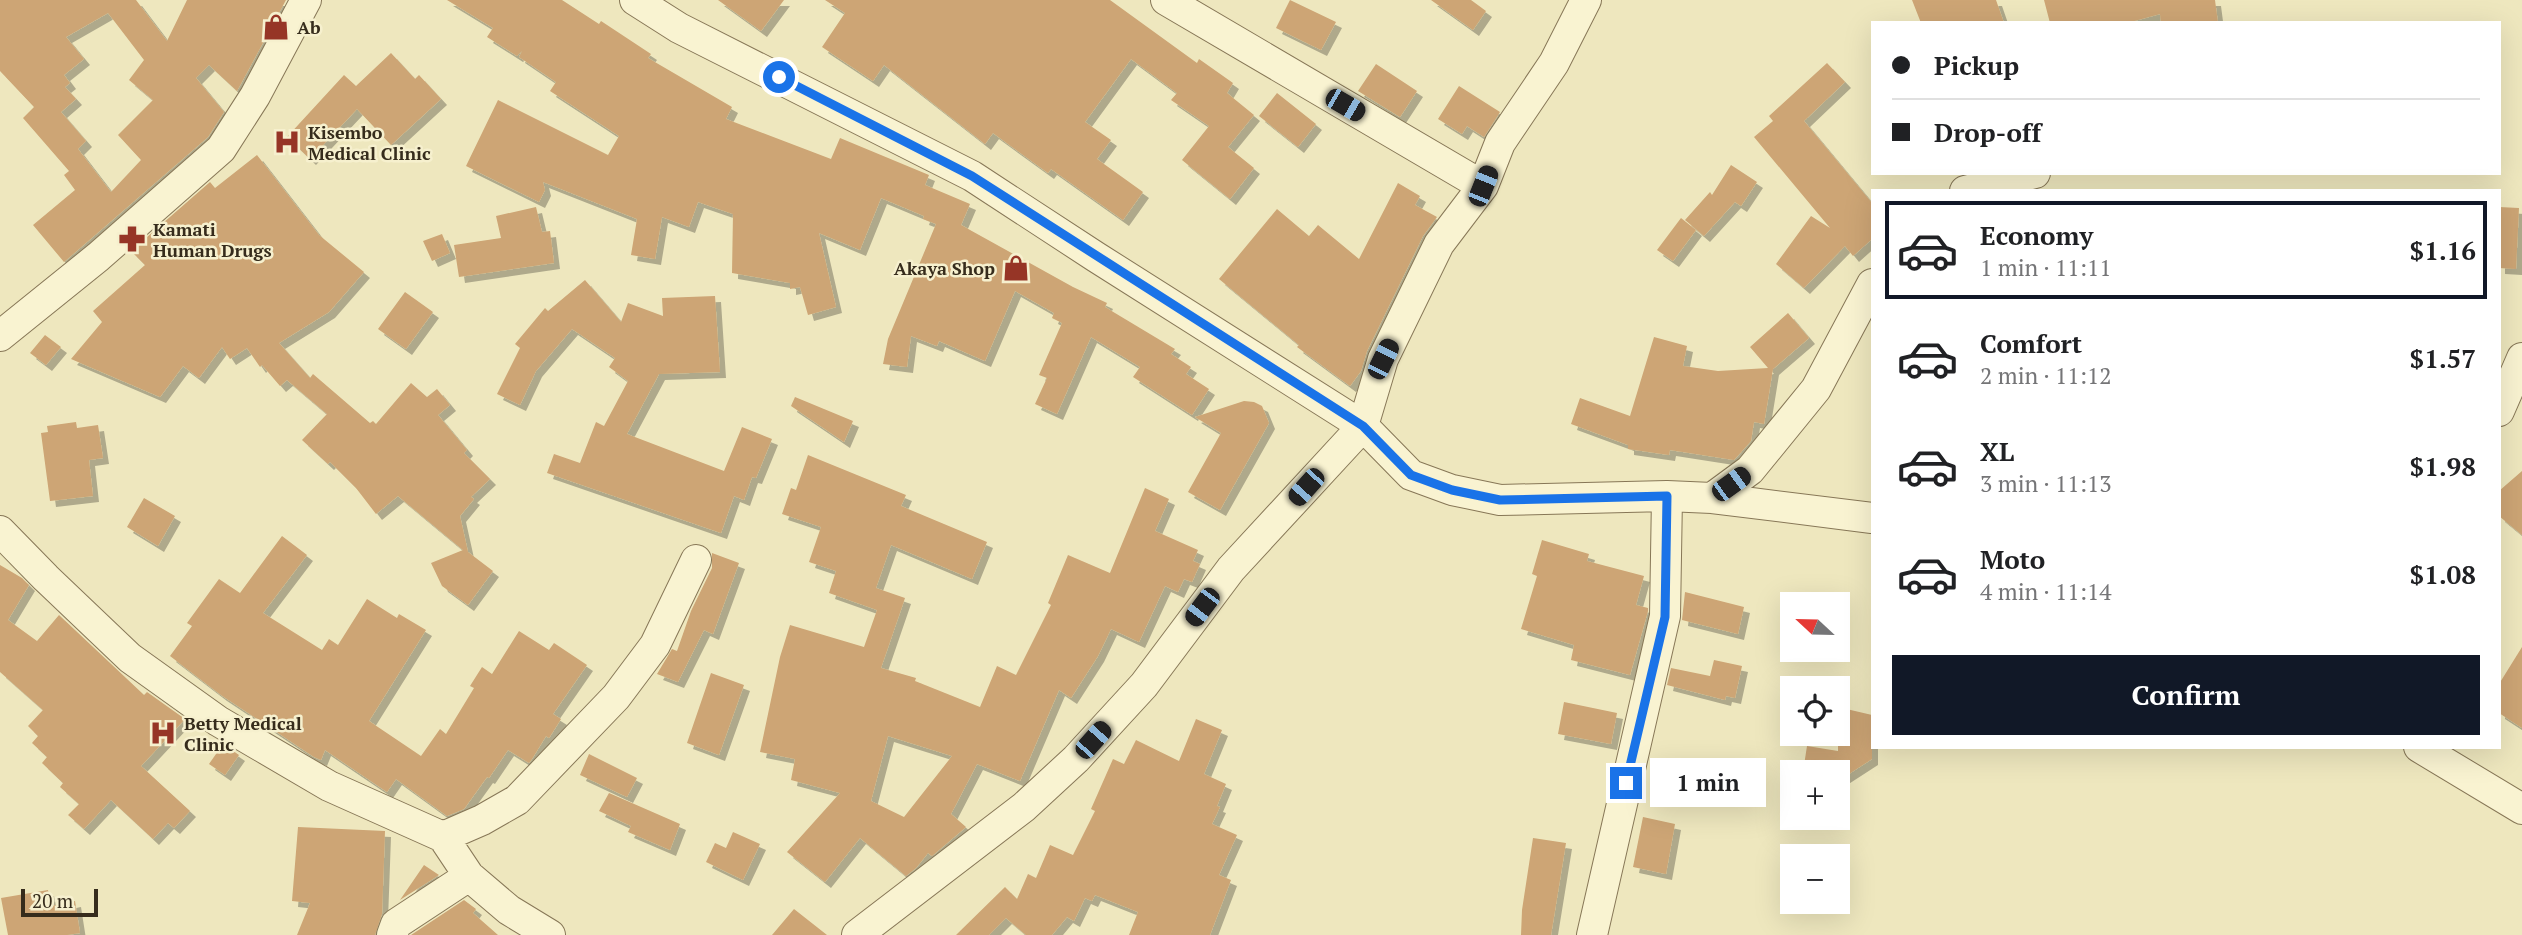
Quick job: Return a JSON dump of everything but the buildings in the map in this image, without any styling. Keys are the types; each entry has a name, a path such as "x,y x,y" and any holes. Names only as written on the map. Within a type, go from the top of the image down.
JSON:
{"street":[{"path":"0,335 98,257 221,149 255,96 306,0"},
{"path":"635,0 679,28 972,176 1363,426 1411,475 1452,490 1500,500 1667,496 1712,498 1871,518"},
{"path":"856,935 1024,807 1076,759 1144,685 1231,569 1363,426 1383,359 1439,244 1483,186 1500,144 1554,63 1586,0"},
{"path":"1180,4 1483,186"},
{"path":"1973,189 2027,175"},
{"path":"1712,498 1750,470 1815,389 1871,286"},
{"path":"2501,406 2522,358"},
{"path":"1592,935 1665,617 1667,496"},
{"path":"0,531 46,579 130,658 218,721 329,786 443,837 470,876 509,910 550,935"},
{"path":"443,837 482,820 517,800 616,697 654,645 696,560"},
{"path":"2422,749 2522,809"},
{"path":"392,935 396,924 470,876"}],"place":[{"name":"Ab","path":"276,27"},
{"name":"Kisembo Medical Clinic","path":"287,142"},
{"name":"Kamati Human Drugs","path":"132,239"},
{"name":"Akaya Shop","path":"1016,268"},
{"name":"Betty Medical Clinic","path":"163,733"}],"route":[{"path":"779,77 972,176 1363,426 1411,475 1452,490 1500,500 1667,496 1665,617 1626,783"}]}
